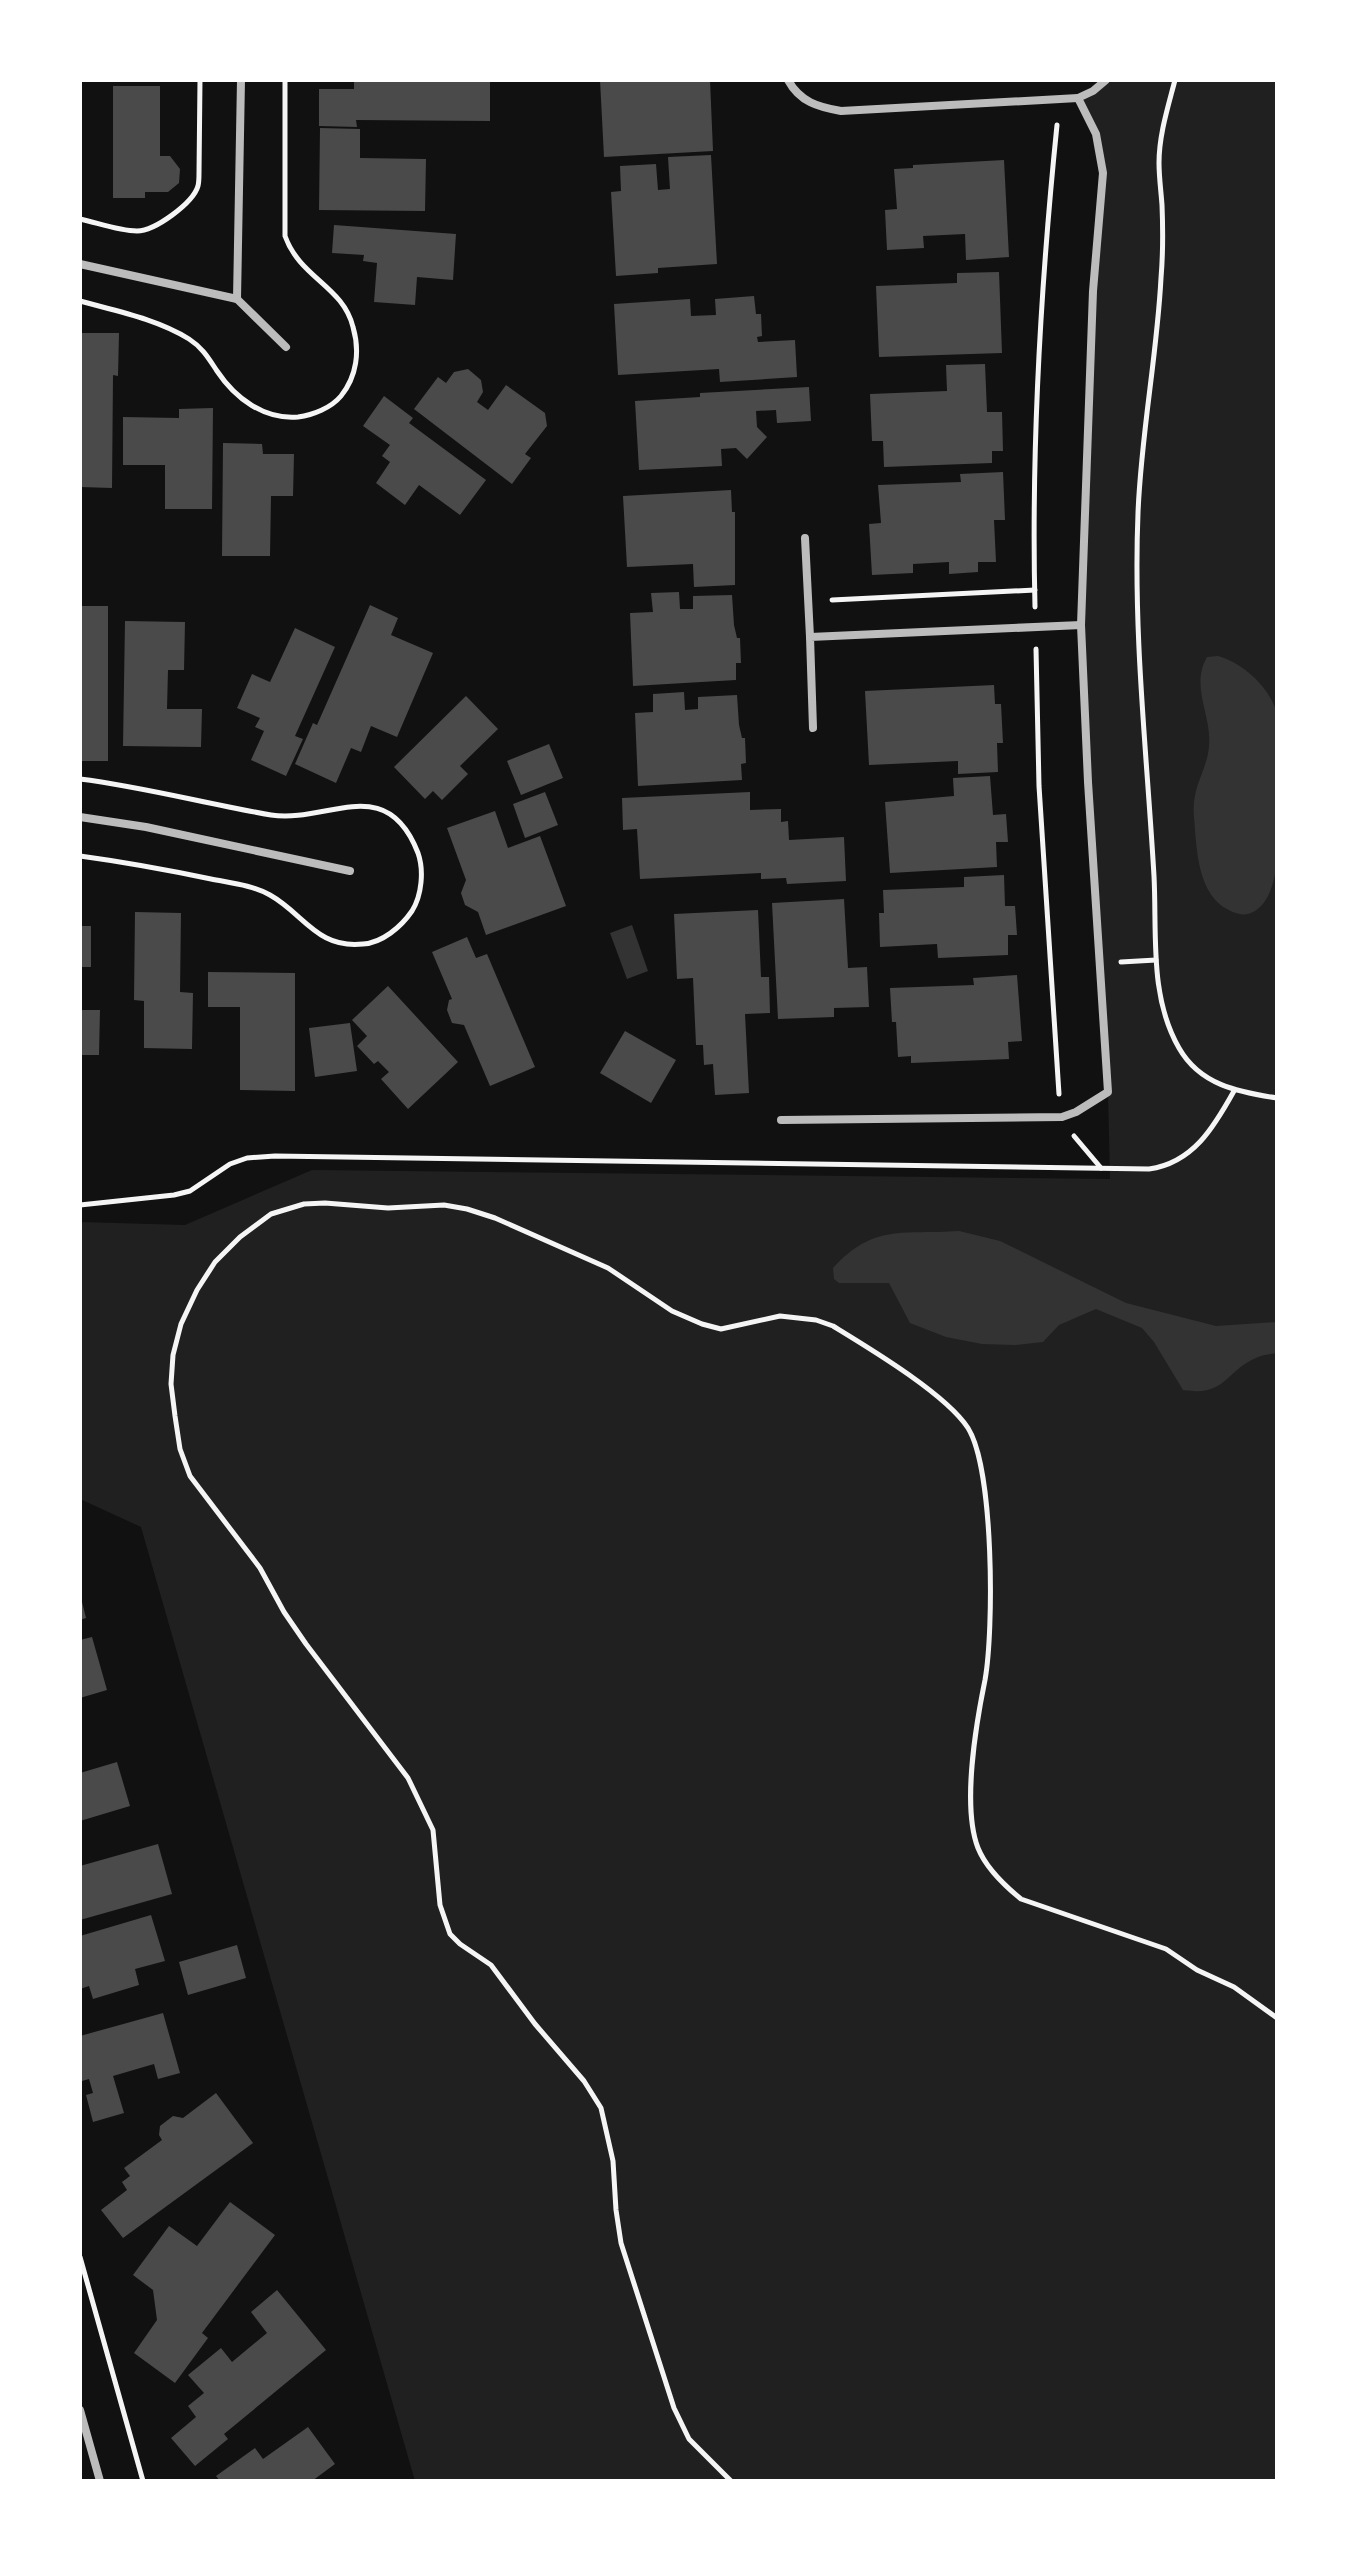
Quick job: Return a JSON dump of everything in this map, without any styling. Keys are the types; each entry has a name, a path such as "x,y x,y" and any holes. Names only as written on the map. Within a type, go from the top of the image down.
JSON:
{"street":[{"path":"237,299 241,80"},
{"path":"788,80 795,92 806,101 841,111 1078,98 1106,80"},
{"path":"781,1120 1062,1117 1108,1092 1081,625 1093,291 1103,173 1096,134 1078,98"},
{"path":"80,264 237,299 286,347"},
{"path":"805,538 813,728"},
{"path":"810,637 1081,625"},
{"path":"80,817 146,827 350,871"},
{"path":"80,2410 100,2481"}],"path":[{"path":"80,219 128,230 146,230 154,228 192,197 198,186 199,173 200,80"},
{"path":"1175,80 1161,137 1161,279 1138,512 1137,619 1154,876 1156,960 1162,1004 1180,1049 1203,1075 1234,1091 1277,1098"},
{"path":"1035,608 1037,427 1044,282 1057,125"},
{"path":"808,601 1035,590"},
{"path":"1036,644 1045,897 1062,1117 1101,1168"},
{"path":"1100,964 1156,960"},
{"path":"80,1205 190,1191 230,1164 247,1158 275,1156 1149,1169 1177,1162 1203,1139 1234,1091"},
{"path":"731,2481 689,2439 674,2408 621,2243 613,2161 601,2108 584,2081 535,2024 491,1965 450,1934 440,1905 433,1830 408,1778 284,1612 260,1568 190,1476 180,1449 171,1384 173,1355 181,1324 197,1290 215,1262 240,1237 271,1214 304,1204 388,1208 444,1205 467,1209 495,1218 608,1268 672,1311 702,1324 721,1329 780,1316 816,1320 833,1326 927,1389 956,1413 969,1430 980,1461 986,1502 989,1636 978,1710 971,1817 979,1852 1004,1885 1021,1899 1166,1949 1197,1970 1234,1987 1277,2018"},
{"path":"80,2257 143,2481"}],"shaded area":[{"path":"1106,80 1277,80 1277,2481 415,2481 141,1527 80,1499 80,1222 185,1225 312,1170 1110,1179 1108,1092 1081,625 1100,148 1078,98"},
{"path":"1218,656 1246,670 1262,686 1278,719 1277,866 1266,900 1249,914 1226,908 1215,899 1202,874 1196,845 1195,796 1209,746 1201,690 1202,668 1207,657"},
{"path":"632,925 648,971 627,979 610,933"},
{"path":"959,1231 1000,1241 1126,1303 1216,1326 1277,1322 1277,1353 1260,1356 1208,1390 1183,1390 1142,1328 1096,1309 1059,1325 1043,1342 982,1344 946,1337 910,1323 889,1283 839,1283 834,1279 833,1268 862,1244 876,1238 891,1234"}],"building":[{"path":"354,80 490,80 490,121 356,120 357,127 319,126 319,89 354,89"},
{"path":"600,80 710,80 713,151 604,157"},
{"path":"113,86 160,86 160,156 170,156 180,169 179,183 168,192 145,192 145,198 113,198"},
{"path":"320,128 360,129 360,158 426,159 425,211 319,210"},
{"path":"711,155 717,264 658,268 658,273 616,276 611,192 621,191 620,166 656,164 658,190 670,189 668,157"},
{"path":"1004,160 1009,257 966,260 965,234 923,236 924,248 887,250 885,210 897,209 894,169 913,168 913,165"},
{"path":"334,225 456,234 453,280 417,277 415,305 374,302 377,263 363,261 364,255 332,253"},
{"path":"999,272 1002,353 879,357 876,286 957,283 957,273"},
{"path":"754,296 756,314 761,314 762,336 757,337 758,342 795,340 797,377 720,382 719,369 618,375 614,304 690,299 691,316 716,315 715,299"},
{"path":"81,333 119,333 118,376 113,375 112,488 80,487"},
{"path":"985,364 987,412 1002,412 1003,451 992,451 992,463 884,467 883,441 872,441 870,394 947,391 946,365"},
{"path":"468,369 481,380 483,392 477,402 488,410 506,385 545,413 547,426 525,454 531,458 512,484 414,409 438,377 446,383 454,372"},
{"path":"809,387 811,421 777,423 776,410 756,411 757,427 767,437 747,459 736,448 721,449 722,466 639,470 635,401 700,397 700,393"},
{"path":"384,396 413,418 409,423 486,480 460,515 419,485 405,505 376,483 390,462 382,456 390,445 363,426"},
{"path":"213,408 212,509 165,509 165,465 123,465 123,417 179,418 179,409"},
{"path":"223,443 262,444 263,454 294,454 293,496 271,496 270,556 222,556"},
{"path":"1003,472 1005,520 994,520 996,562 978,562 978,572 949,574 949,562 913,564 913,573 872,575 869,524 881,523 878,485 961,482 960,474"},
{"path":"731,490 732,512 735,512 735,585 694,587 693,564 627,567 623,496"},
{"path":"679,592 680,609 693,609 693,596 732,595 734,625 737,638 740,638 741,663 736,663 736,680 633,686 630,613 653,612 651,593"},
{"path":"370,605 398,618 391,635 433,653 397,737 371,726 361,752 351,748 336,783 295,764 313,723 317,725"},
{"path":"82,606 108,606 108,761 80,761"},
{"path":"125,621 185,622 184,670 168,670 167,709 202,709 201,747 123,746"},
{"path":"295,628 335,647 295,736 303,739 286,776 251,760 264,731 255,727 260,718 237,708 252,674 270,682"},
{"path":"994,685 995,704 1001,704 1003,743 997,743 998,772 958,774 958,761 869,765 865,691"},
{"path":"684,692 685,710 698,709 698,697 737,695 739,725 742,738 745,738 746,763 741,764 742,780 638,786 635,713 653,712 653,694"},
{"path":"466,696 498,729 460,766 468,774 442,800 433,791 425,799 394,767"},
{"path":"549,744 563,778 521,795 507,761"},
{"path":"990,776 993,815 1006,814 1008,842 996,842 997,867 890,873 885,802 954,796 953,778"},
{"path":"545,792 558,825 525,838 513,804"},
{"path":"750,792 750,810 781,809 781,822 788,821 789,840 844,837 846,881 787,884 786,878 761,879 761,873 640,879 637,829 623,830 622,798"},
{"path":"495,811 508,848 540,836 566,906 486,935 478,912 465,905 461,893 466,880 447,828"},
{"path":"1004,875 1005,906 1015,906 1017,935 1008,935 1008,955 938,958 937,944 880,947 879,913 884,913 883,890 964,887 964,877"},
{"path":"844,899 848,968 867,967 869,1007 834,1008 834,1017 778,1019 772,903"},
{"path":"758,910 761,977 769,977 770,1013 745,1014 749,1093 715,1095 713,1064 704,1065 703,1045 696,1045 693,978 677,979 674,914"},
{"path":"135,912 181,913 180,992 193,993 192,1049 144,1048 144,1001 134,1000"},
{"path":"80,926 91,926 91,967 80,967"},
{"path":"467,937 476,958 487,954 535,1067 490,1086 464,1025 452,1023 447,1010 452,999 432,952"},
{"path":"208,972 295,973 295,1091 240,1090 240,1007 208,1007"},
{"path":"1017,975 1022,1041 1008,1042 1009,1059 911,1063 911,1056 898,1057 890,988 974,985 973,978"},
{"path":"388,986 458,1062 408,1109 381,1079 389,1072 378,1061 374,1064 357,1046 367,1036 352,1020"},
{"path":"80,1010 100,1010 99,1055 80,1055"},
{"path":"350,1023 357,1071 315,1077 309,1028"},
{"path":"625,1031 676,1060 651,1103 600,1073"},
{"path":"80,1599 86,1618 80,1620"},
{"path":"92,1637 107,1690 80,1698 80,1640"},
{"path":"117,1762 130,1806 80,1821 80,1773"},
{"path":"158,1844 172,1894 80,1920 80,1866"},
{"path":"151,1915 165,1961 135,1969 139,1985 93,1999 89,1986 80,1989 80,1936"},
{"path":"237,1945 246,1978 188,1995 179,1962"},
{"path":"163,2013 180,2073 158,2079 154,2064 113,2076 124,2113 93,2122 86,2095 93,2093 89,2079 82,2081 80,2075 80,2036"},
{"path":"216,2093 253,2143 123,2238 101,2210 127,2190 122,2182 130,2176 124,2168 162,2140 160,2126 173,2116 183,2118"},
{"path":"230,2202 275,2235 202,2333 208,2338 175,2383 134,2353 157,2320 153,2290 133,2275 169,2226 197,2246"},
{"path":"277,2290 326,2350 224,2434 228,2439 195,2466 171,2438 196,2417 188,2406 204,2393 188,2375 221,2348 232,2362 267,2333 251,2312"},
{"path":"308,2427 335,2464 312,2481 220,2481 216,2476 255,2448 263,2459"}]}
